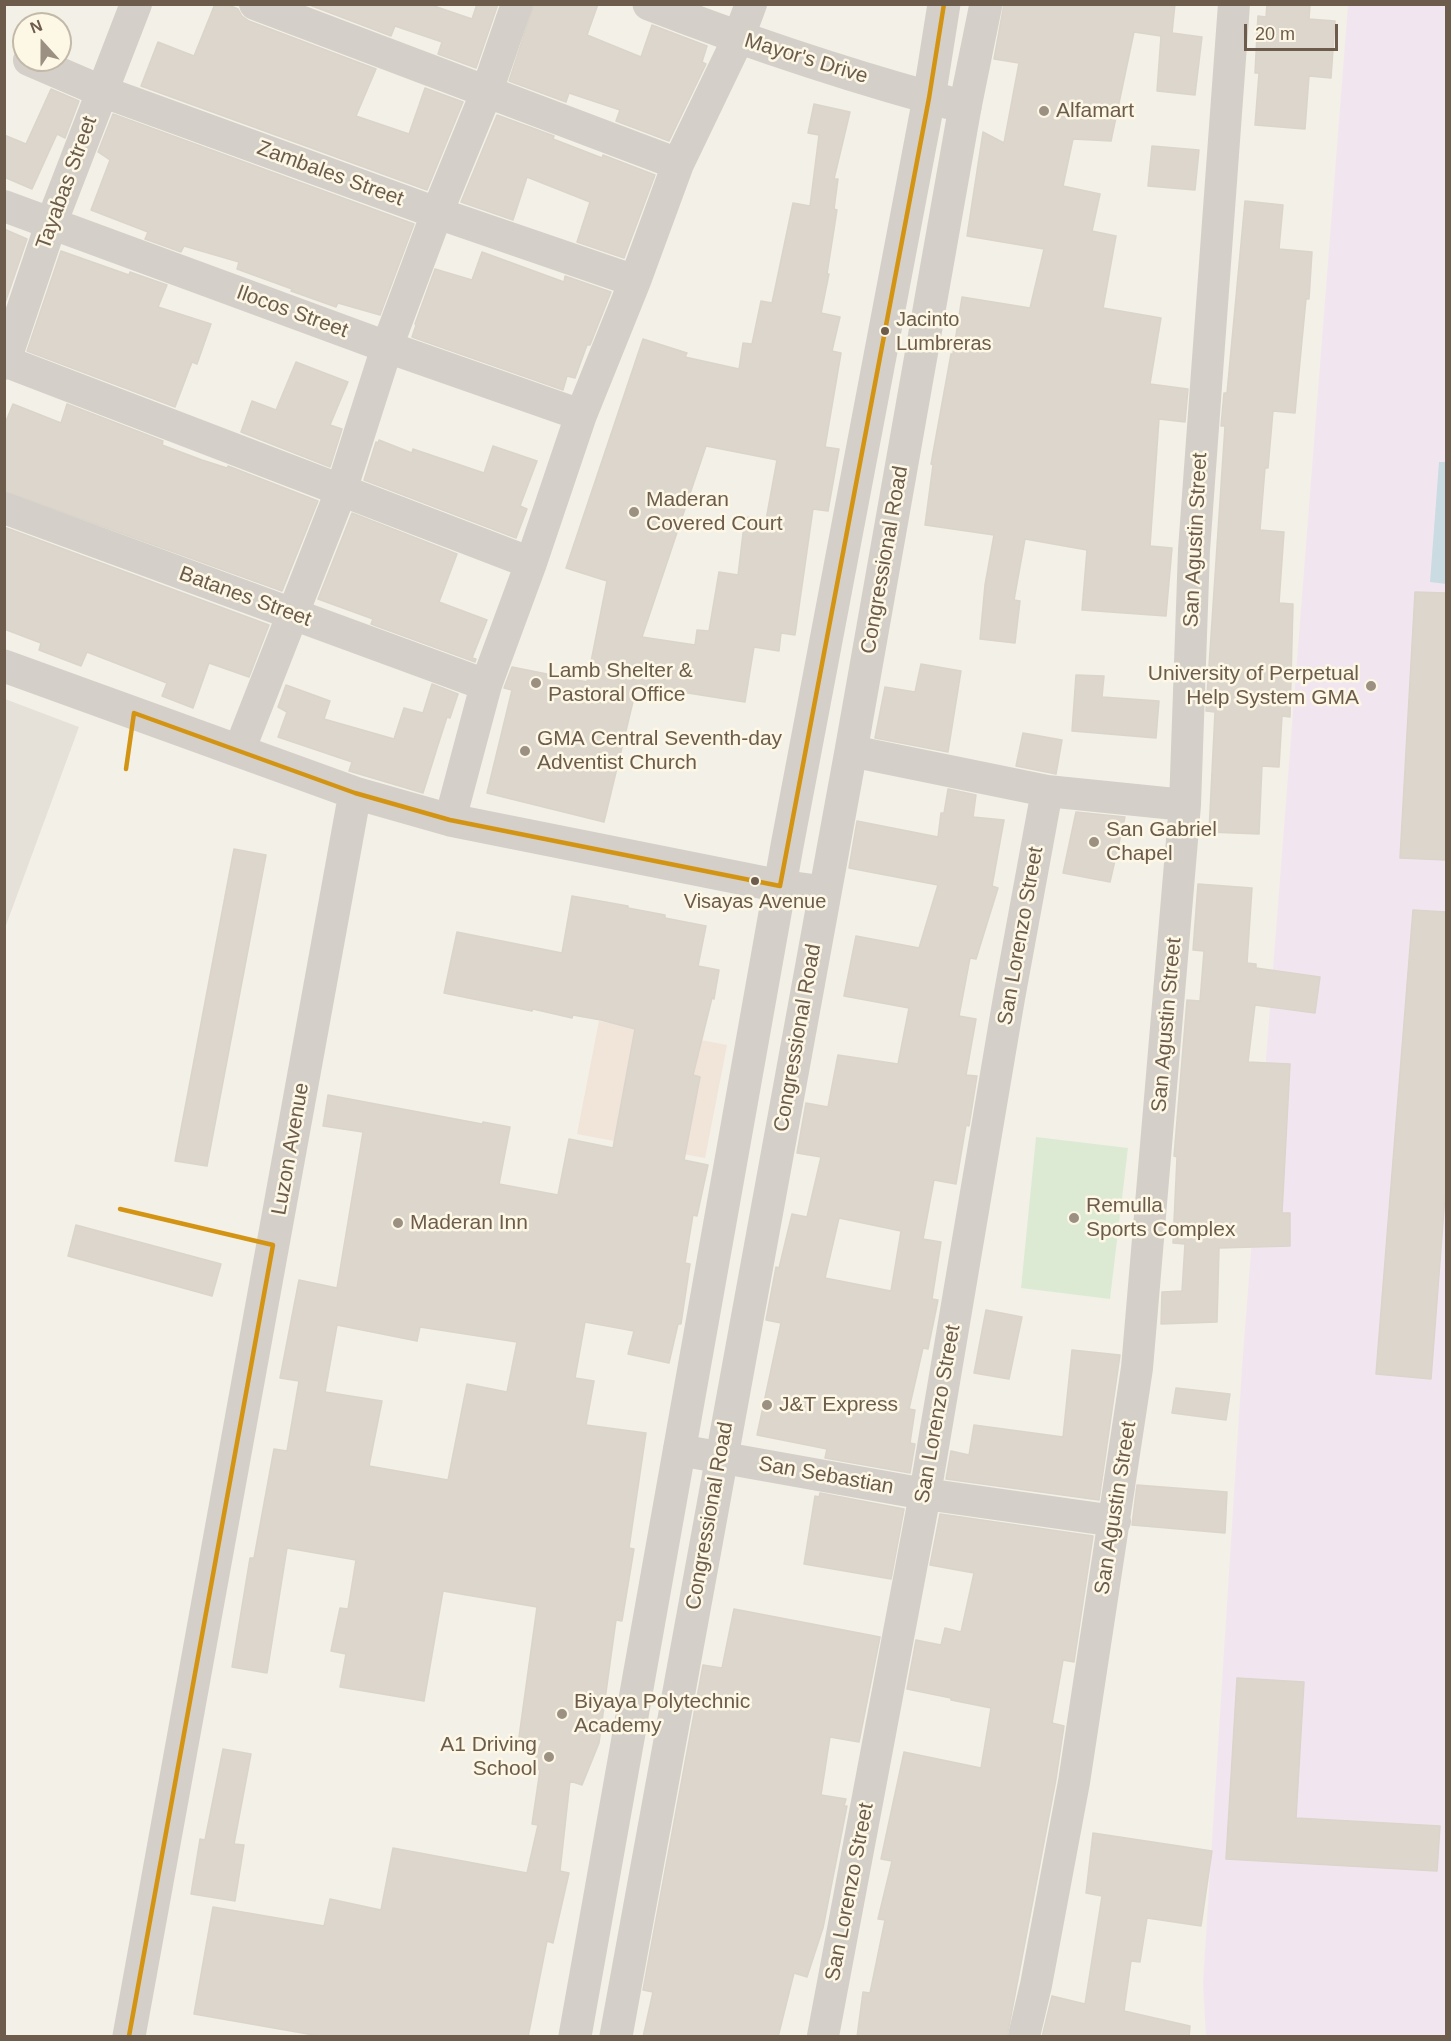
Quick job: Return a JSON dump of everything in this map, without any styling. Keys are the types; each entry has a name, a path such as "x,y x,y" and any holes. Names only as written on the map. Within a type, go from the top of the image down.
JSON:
{"main road":[{"name":"Mayor's Drive","path":"649,4 738,39 965,107"},
{"name":"Congressional Road","path":"575,2037 780,886 929,98 944,4"},
{"name":"Congressional Road","path":"616,2037 965,107 987,4"},
{"path":"4,666 355,793 450,820 780,886 824,892"},
{"name":"Luzon Avenue","path":"129,2037 355,793"}],"street":[{"name":"Tayabas Street","path":"5,363 51,224 136,4"},
{"path":"255,4 678,165"},
{"path":"239,751 341,491 387,347 437,213 487,91 517,4"},
{"path":"450,820 486,685 531,563 581,415 678,165 738,39 751,4"},
{"name":"San Agustin Street","path":"1024,2037 1074,1782 1137,1368 1185,806 1194,549 1234,4"},
{"name":"Zambales Street","path":"56,72 101,91 437,213 635,280"},
{"name":"Ilocos Street","path":"4,207 387,347 581,415"},
{"path":"5,363 531,563"},
{"name":"Batanes Street","path":"4,508 486,685"},
{"path":"850,751 1047,791 1185,806"},
{"name":"San Lorenzo Street","path":"823,2037 925,1494 1007,1010 1047,791"},
{"name":"San Sebastian","path":"679,1450 925,1494 1115,1521"}],"shaded area":[{"name":"University of Perpetual Help System GMA","path":"1348,5 1446,5 1446,2036 1206,2036 1203,1983 1242,1367"},
{"path":"1439,462 1446,462 1446,584 1430,582"},
{"path":"5,699 79,727 5,928"},
{"path":"599,1021 727,1045 705,1158 577,1134"}],"green space":[{"name":"Remulla Sports Complex","path":"1036,1137 1128,1148 1110,1299 1021,1288"}],"building":[{"path":"215,4 226,4 238,9 249,21 376,69 356,116 409,134 425,88 463,102 427,190 141,86 158,42 194,56"},
{"path":"307,4 428,4 472,19 477,4 498,4 476,68 438,54 442,42 395,26 391,36"},
{"path":"534,4 598,4 587,35 641,57 652,25 707,46 702,62 706,64 669,141 616,121 620,110 569,93 566,102 509,81"},
{"path":"1004,4 1175,4 1172,33 1202,37 1195,95 1157,91 1161,36 1134,32 1111,141 1073,139 1063,186 1100,194 1092,231 1116,236 1103,308 1161,318 1150,384 1188,389 1185,422 1159,419 1150,546 1172,548 1166,616 1082,610 1087,550 1025,539 1014,600 1020,601 1015,643 980,639 985,585 994,535 925,525 933,465 931,464 962,297 1030,308 1044,249 967,236 983,132 1004,143 1019,63 994,59"},
{"path":"1267,4 1310,4 1309,19 1335,21 1331,78 1309,76 1305,129 1255,125 1259,73 1255,73 1258,16 1266,17"},
{"path":"51,89 79,101 65,138 57,134 32,189 4,177 4,135 26,144"},
{"path":"814,104 850,112 834,179 838,179 834,209 837,210 827,274 829,274 821,313 840,317 832,351 841,353 825,447 839,449 828,511 813,509 795,635 781,633 779,651 754,647 745,702 637,685 604,822 487,793 512,690 504,688 512,667 587,682 607,581 566,568 643,339 687,353 685,357 739,369 743,343 752,344 761,301 772,303 793,203 810,206 819,135 808,133","holes":["706,446 777,460 766,520 745,517 738,575 719,572 709,631 697,630 695,645 642,637"]},
{"path":"113,114 414,224 380,315 338,303 336,307 291,291 292,289 237,269 239,262 184,246 181,252 145,239 148,232 91,210 110,160 98,152"},
{"path":"497,115 554,136 553,139 602,158 603,155 655,175 624,258 577,242 590,202 527,177 513,220 461,202"},
{"path":"1152,146 1199,150 1195,190 1148,186"},
{"path":"1245,201 1283,205 1279,249 1312,252 1309,299 1306,299 1295,413 1273,411 1268,468 1265,468 1260,530 1284,532 1279,603 1293,604 1290,717 1282,716 1279,767 1262,766 1259,834 1209,832 1215,712 1206,711 1225,426 1221,426 1224,393 1227,393"},
{"path":"4,229 27,239 4,306"},
{"path":"61,251 129,275 130,272 167,285 158,307 211,324 197,364 192,362 175,407 27,351"},
{"path":"482,252 564,282 565,276 611,292 575,378 567,376 563,390 412,337 435,269 472,280"},
{"path":"296,362 348,382 330,425 342,429 330,467 241,432 252,401 276,410"},
{"path":"13,404 61,423 67,404 163,441 162,445 227,468 228,466 318,501 282,591 4,491 4,426"},
{"path":"379,440 412,453 413,449 484,473 493,446 537,461 520,506 527,509 516,538 364,480 376,442 378,443"},
{"path":"352,513 457,554 439,602 487,620 472,658 476,659 475,662 371,624 373,619 318,599"},
{"path":"4,527 269,625 249,677 209,663 193,708 162,696 167,683 87,652 81,666 39,650 41,643 4,629"},
{"path":"1415,592 1446,593 1446,860 1400,858"},
{"path":"921,664 961,671 948,752 875,738 885,687 915,692"},
{"path":"1076,675 1104,676 1102,697 1159,701 1156,738 1072,731"},
{"path":"432,684 458,694 450,718 447,717 423,793 349,771 352,762 278,737 287,712 278,707 286,685 330,701 324,719 394,739 404,708 423,713"},
{"path":"1023,733 1062,740 1056,774 1016,766"},
{"path":"948,789 976,795 973,817 1004,820 992,886 998,888 976,959 970,958 959,1016 976,1019 966,1075 977,1076 969,1126 966,1125 956,1184 934,1180 923,1239 941,1242 932,1299 938,1300 928,1349 923,1348 909,1409 915,1410 910,1443 915,1444 910,1473 825,1458 827,1449 757,1435 781,1323 766,1320 776,1267 779,1268 792,1214 807,1217 821,1157 797,1153 806,1103 828,1107 838,1055 898,1064 909,1008 844,996 856,936 919,948 938,885 849,868 857,821 938,837 941,813 944,813","holes":["839,1218 901,1231 891,1291 825,1278"]},
{"name":"San Gabriel Chapel","path":"1076,812 1125,817 1110,882 1063,873"},
{"path":"234,849 266,855 207,1166 175,1161"},
{"path":"1198,884 1252,888 1247,963 1256,964 1256,968 1320,977 1315,1013 1255,1005 1248,1062 1290,1064 1282,1213 1290,1213 1290,1246 1219,1248 1217,1322 1161,1324 1162,1292 1182,1291 1185,1244 1173,1243 1177,1157 1174,1156 1187,1000 1200,1001 1204,951 1193,950"},
{"path":"572,896 628,906 628,908 665,915 665,918 706,926 698,966 719,970 714,999 712,998 693,1075 700,1077 684,1160 708,1165 697,1216 693,1215 685,1263 690,1264 681,1324 678,1324 669,1363 628,1354 634,1331 585,1322 575,1378 594,1381 586,1425 646,1433 629,1548 634,1549 622,1621 616,1620 599,1743 582,1785 570,1781 560,1871 569,1873 553,1943 547,1941 528,2037 325,2037 194,2014 213,1907 324,1926 330,1899 381,1910 393,1848 527,1873 538,1825 532,1824 540,1770 532,1767 542,1740 519,1737 537,1607 443,1591 424,1701 340,1687 346,1654 331,1651 340,1608 348,1609 356,1560 287,1548 267,1673 232,1667 250,1558 254,1558 274,1449 287,1451 299,1381 280,1378 299,1280 337,1288 363,1132 323,1126 328,1095 482,1124 483,1122 510,1127 499,1184 558,1195 569,1139 613,1148 635,1029 601,1020 573,1015 572,1018 444,993 457,932 562,953","holes":["337,1325 417,1341 420,1327 517,1342 507,1392 467,1384 448,1480 369,1466 382,1401 325,1392"]},
{"path":"1413,910 1446,912 1446,1183 1431,1379 1376,1374"},
{"path":"76,1225 221,1264 212,1296 68,1256"},
{"path":"986,1310 1022,1317 1009,1379 974,1373"},
{"path":"1072,1350 1120,1355 1099,1500 946,1479 951,1451 969,1455 974,1425 1063,1437"},
{"path":"1176,1388 1230,1394 1226,1420 1172,1413"},
{"path":"1137,1485 1227,1492 1225,1533 1132,1525"},
{"path":"820,1493 904,1509 891,1579 804,1564 815,1496 819,1497"},
{"path":"940,1514 1093,1536 1074,1662 1063,1660 1052,1723 1064,1726 1056,1779 1007,2037 857,2037 863,1992 870,1993 885,1920 878,1919 892,1861 881,1859 904,1752 981,1768 991,1708 907,1689 916,1640 941,1645 945,1628 961,1632 974,1573 930,1565"},
{"path":"734,1609 880,1637 859,1742 830,1737 821,1795 846,1799 844,1806 847,1806 823,1928 807,1977 794,1973 778,2037 643,2037 653,1992 643,1990 703,1665 722,1668"},
{"path":"1237,1678 1304,1682 1296,1818 1440,1826 1437,1871 1226,1859"},
{"path":"223,1749 251,1754 234,1844 244,1845 235,1901 191,1894 200,1839 205,1840"},
{"path":"1093,1833 1212,1851 1201,1926 1147,1918 1140,1962 1131,1961 1124,2011 1190,2026 1189,2037 1042,2037 1052,1996 1085,2004 1102,1896 1086,1893"}],"transit line":[{"path":"126,769 134,713 355,793 450,820 780,886 929,98 944,4"},
{"path":"120,1209 273,1245 129,2036"}],"place":[{"name":"Alfamart","path":"1044,111"},
{"name":"Jacinto Lumbreras","path":"885,331"},
{"name":"Maderan Covered Court","path":"634,512"},
{"name":"Lamb Shelter & Pastoral Office","path":"536,683"},
{"name":"University of Perpetual Help System GMA","path":"1371,686"},
{"name":"GMA Central Seventh-day Adventist Church","path":"525,751"},
{"name":"San Gabriel Chapel","path":"1094,842"},
{"name":"Visayas Avenue","path":"755,881"},
{"name":"Remulla Sports Complex","path":"1074,1218"},
{"name":"Maderan Inn","path":"398,1223"},
{"name":"J&T Express","path":"767,1405"},
{"name":"Biyaya Polytechnic Academy","path":"562,1714"},
{"name":"A1 Driving School","path":"549,1757"}]}
